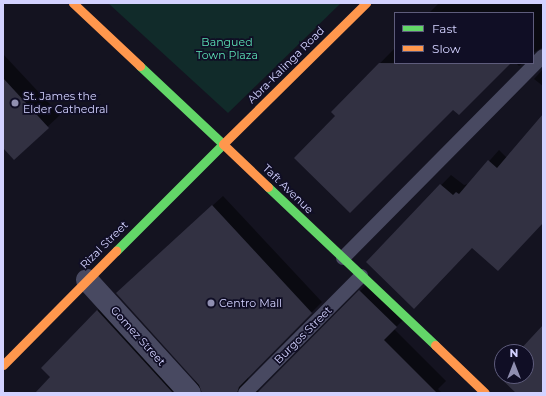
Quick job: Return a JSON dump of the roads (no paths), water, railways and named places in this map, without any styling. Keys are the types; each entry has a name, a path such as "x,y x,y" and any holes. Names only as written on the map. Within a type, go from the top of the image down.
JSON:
{"main road":[{"name":"Taft Avenue","path":"73,3 485,393"},
{"name":"Abra-Kalinga Road","path":"223,144 366,3"},
{"name":"Rizal Street","path":"3,365 223,144"}],"street":[{"name":"Gomez Street","path":"87,280 190,393"}],"lane":[{"path":"343,258 543,56"},
{"name":"Burgos Street","path":"245,393 361,276"}],"place":[{"name":"St. James the Elder Cathedral","path":"15,103"},
{"name":"Centro Mall","path":"211,303"}],"park label":[{"name":"Bangued Town Plaza","path":"227,49"}]}
